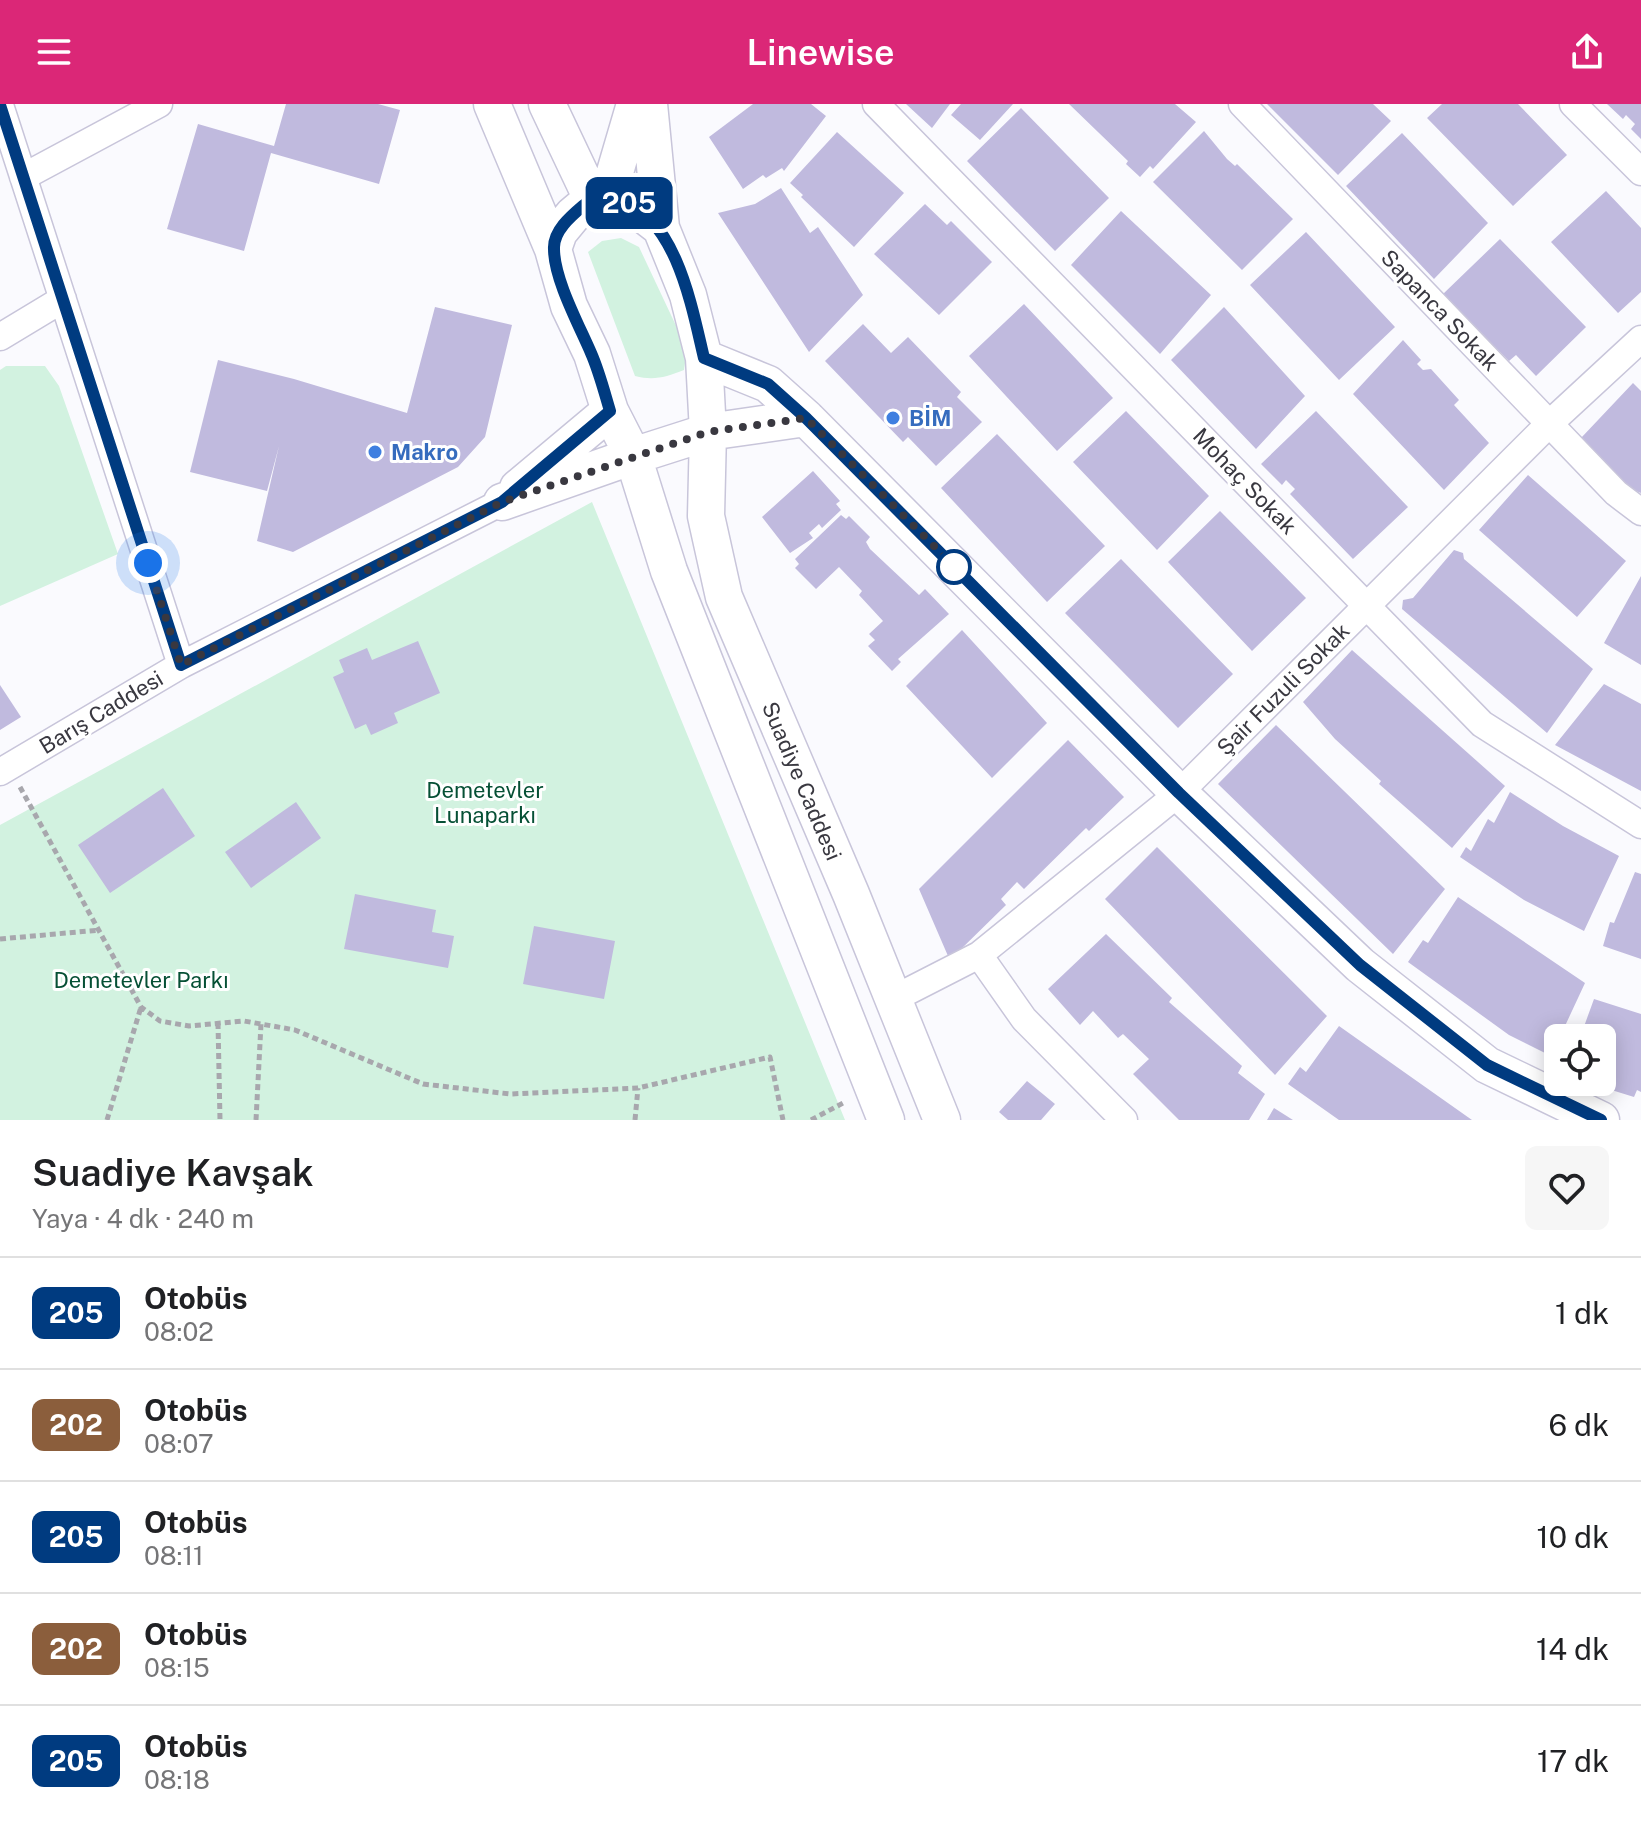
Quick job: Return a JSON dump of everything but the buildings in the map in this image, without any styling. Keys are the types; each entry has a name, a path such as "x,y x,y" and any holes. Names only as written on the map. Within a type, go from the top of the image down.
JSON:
{"main road":[{"name":"Suadiye Caddesi","path":"492,104 553,249 569,306 592,354 610,411 633,456 669,571 886,1120"},
{"path":"547,104 600,197 630,204 661,228"},
{"path":"553,249 559,232 600,197 635,104"},
{"path":"649,104 661,228"},
{"name":"Suadiye Caddesi","path":"661,228 688,295 704,358 708,432 706,516 724,597 942,1120"},
{"path":"704,358 768,384 806,418 1179,793 1360,965 1487,1065 1601,1120"},
{"name":"Barış Caddesi","path":"502,502 610,411"},
{"path":"633,456 708,432 806,418"},
{"name":"Barış Caddesi","path":"502,502 633,456"}],"street":[{"path":"23,177 159,104"},
{"name":"Mohaç Sokak","path":"876,104 1482,724 1641,825"},
{"name":"Sapanca Sokak","path":"1242,104 1616,493 1641,512"},
{"path":"1573,104 1641,172"},
{"path":"0,105 181,665"},
{"path":"0,337 63,299"},
{"name":"Şair Fuzuli Sokak","path":"893,999 979,955 1179,793 1549,424 1641,339"},
{"name":"Barış Caddesi","path":"4,769 181,665 502,502"},
{"path":"979,955 1024,1019 1124,1120"}],"path":[{"path":"4,769 100,930 141,1007 160,1021 189,1026 261,1024 295,1030 423,1084 510,1094 638,1088 770,1057 783,1120"},
{"path":"0,939 100,930"},
{"path":"107,1120 141,1007"},
{"path":"218,1023 220,1120"},
{"path":"256,1120 261,1024"},
{"path":"811,1120 873,1087"},
{"path":"635,1120 638,1088"}],"green space":[{"path":"621,238 639,247 687,349 684,370 660,378 635,376 588,252 602,241"},
{"path":"6,366 45,366 59,386 118,554 0,606 0,370"},
{"path":"592,502 845,1120 0,1120 0,825"}],"bus line":[{"name":"205","path":"0,105 181,665 502,502 610,411 592,354 569,306 553,249 559,232 573,215 592,199 608,196 630,204 661,228 688,295 704,358 768,384 806,418 1179,793 1360,965 1487,1065 1601,1120"}],"place":[{"name":"BİM","path":"893,418"},
{"name":"Makro","path":"375,452"}],"route":[{"path":"148,563 181,665 502,502 708,432 806,418 960,572 954,567"}],"park label":[{"name":"Demetevler Lunaparkı","path":"485,802"},
{"name":"Demetevler Parkı","path":"141,980"}]}
